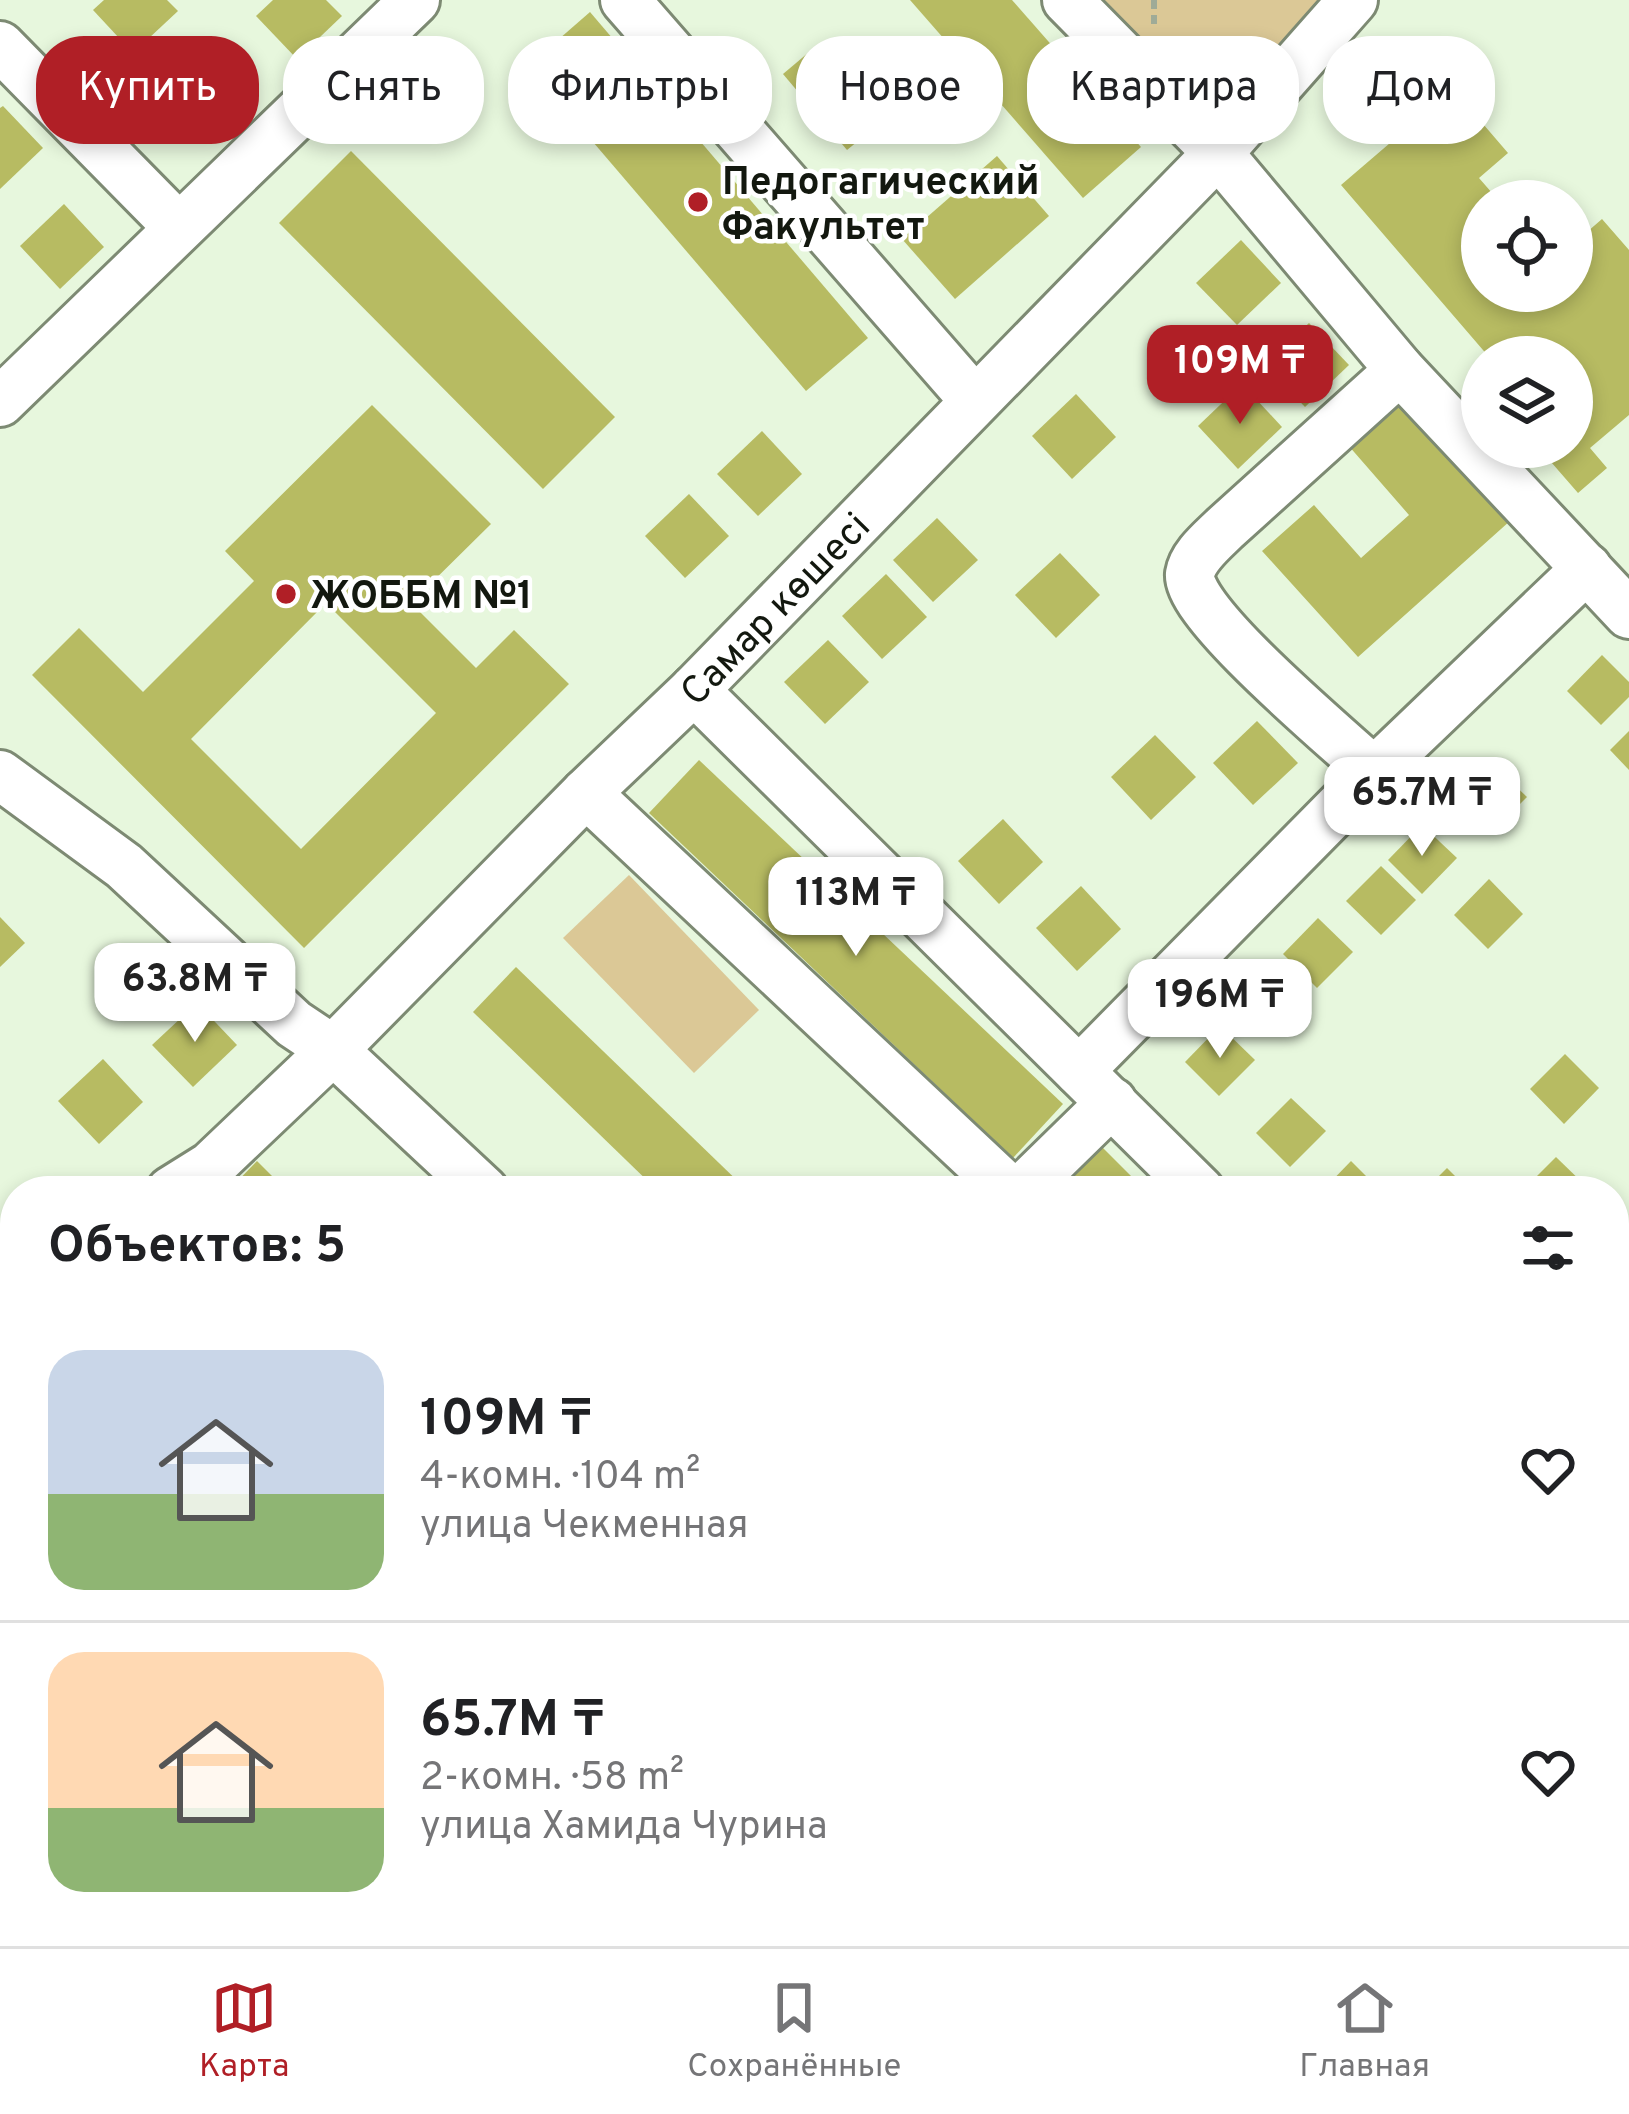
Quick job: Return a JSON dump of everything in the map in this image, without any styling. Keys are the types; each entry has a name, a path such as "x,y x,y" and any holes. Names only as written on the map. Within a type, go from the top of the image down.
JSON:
{"street":[{"path":"0,402 415,0"},
{"path":"625,0 975,401"},
{"path":"1067,0 1218,153 1400,370 1629,614"},
{"name":"Самар көшесі","path":"195,1176 333,1050 694,690 1218,153 1353,0"},
{"path":"0,46 178,227"},
{"path":"1375,772 1215,624 1193,594 1190,574 1198,556 1223,529 1400,370"},
{"path":"1032,1176 1096,1086 1375,772 1587,568"},
{"path":"694,690 1185,1176"},
{"path":"0,775 124,866 468,1176"},
{"path":"586,793 994,1176"}],"shaded area":[{"path":"1097,0 1341,0 1299,48 1299,36 1131,36"},
{"path":"629,875 759,1010 694,1073 563,938"}],"building":[{"path":"104,0 167,0 178,11 151,36 117,36 93,10"},
{"path":"273,0 326,0 342,16 321,36 283,36 283,44 256,16"},
{"path":"910,0 1012,0 1044,36 1027,36 1027,134 1003,106 1003,36 941,36"},
{"name":"Педогагический Факультет","path":"590,12 610,36 562,36"},
{"path":"796,63 796,89 783,74"},
{"path":"0,108 43,148 0,189"},
{"path":"1495,138 1508,153 1481,180 1461,180 1461,312 1593,312 1593,227 1602,219 1629,250 1629,415 1593,445 1593,336 1471,336 1341,185 1389,144 1495,144"},
{"name":"Педогагический Факультет","path":"595,144 703,144 868,338 806,391"},
{"path":"1036,144 1138,144 1141,147 1083,198"},
{"path":"351,151 615,417 543,489 279,223"},
{"path":"997,156 1049,216 955,299 902,239"},
{"path":"64,204 104,247 60,289 20,246"},
{"path":"1241,240 1281,283 1237,325 1196,283"},
{"path":"1309,323 1349,365 1305,407 1265,365"},
{"path":"1403,381 1461,446 1461,468 1481,468 1520,512 1358,657 1262,551 1314,505 1361,558 1409,515 1341,437"},
{"path":"1242,384 1282,427 1238,469 1198,426"},
{"path":"1076,394 1116,437 1072,479 1032,436"},
{"path":"372,405 491,524 411,603 476,668 514,630 569,684 304,948 32,675 79,628 143,692 254,581 225,551","holes":["326,603 436,713 301,849 191,739"]},
{"path":"762,431 802,474 758,516 717,474"},
{"path":"1593,452 1607,468 1578,493 1556,468 1593,468"},
{"path":"689,494 729,536 685,578 645,536"},
{"path":"937,518 978,560 933,602 893,560"},
{"path":"1060,553 1100,595 1056,638 1015,595"},
{"path":"886,574 927,617 882,659 842,616"},
{"path":"828,640 869,682 825,724 784,682"},
{"path":"1602,655 1629,682 1629,697 1601,725 1567,691"},
{"path":"1257,721 1298,763 1253,805 1213,763"},
{"path":"1629,731 1629,770 1610,750"},
{"path":"1155,735 1196,777 1151,820 1111,777"},
{"path":"699,760 1063,1104 1013,1158 649,813"},
{"path":"1492,764 1527,797 1491,833 1457,800"},
{"path":"1003,819 1043,862 999,904 958,861"},
{"path":"1422,825 1457,858 1422,894 1388,860"},
{"path":"1381,866 1416,900 1381,935 1346,901"},
{"path":"1489,879 1523,914 1488,949 1454,915"},
{"path":"1081,886 1121,929 1077,971 1036,928"},
{"path":"0,917 25,943 0,967"},
{"path":"1318,918 1353,952 1317,988 1283,954"},
{"path":"516,967 732,1176 642,1176 473,1012"},
{"path":"197,1003 237,1045 193,1087 152,1045"},
{"path":"1220,1026 1255,1060 1219,1096 1185,1062"},
{"path":"1565,1054 1599,1088 1564,1124 1530,1089"},
{"path":"103,1059 143,1102 99,1144 58,1101"},
{"path":"1291,1098 1326,1131 1290,1167 1256,1133"},
{"path":"1102,1147 1131,1176 1074,1176"},
{"path":"1556,1157 1576,1176 1537,1176"},
{"path":"257,1161 272,1176 242,1176"},
{"path":"1351,1161 1366,1176 1336,1176"}],"place":[{"name":"Педогагический Факультет","path":"698,202"},
{"name":"ЖОББМ №1","path":"286,594"}]}
